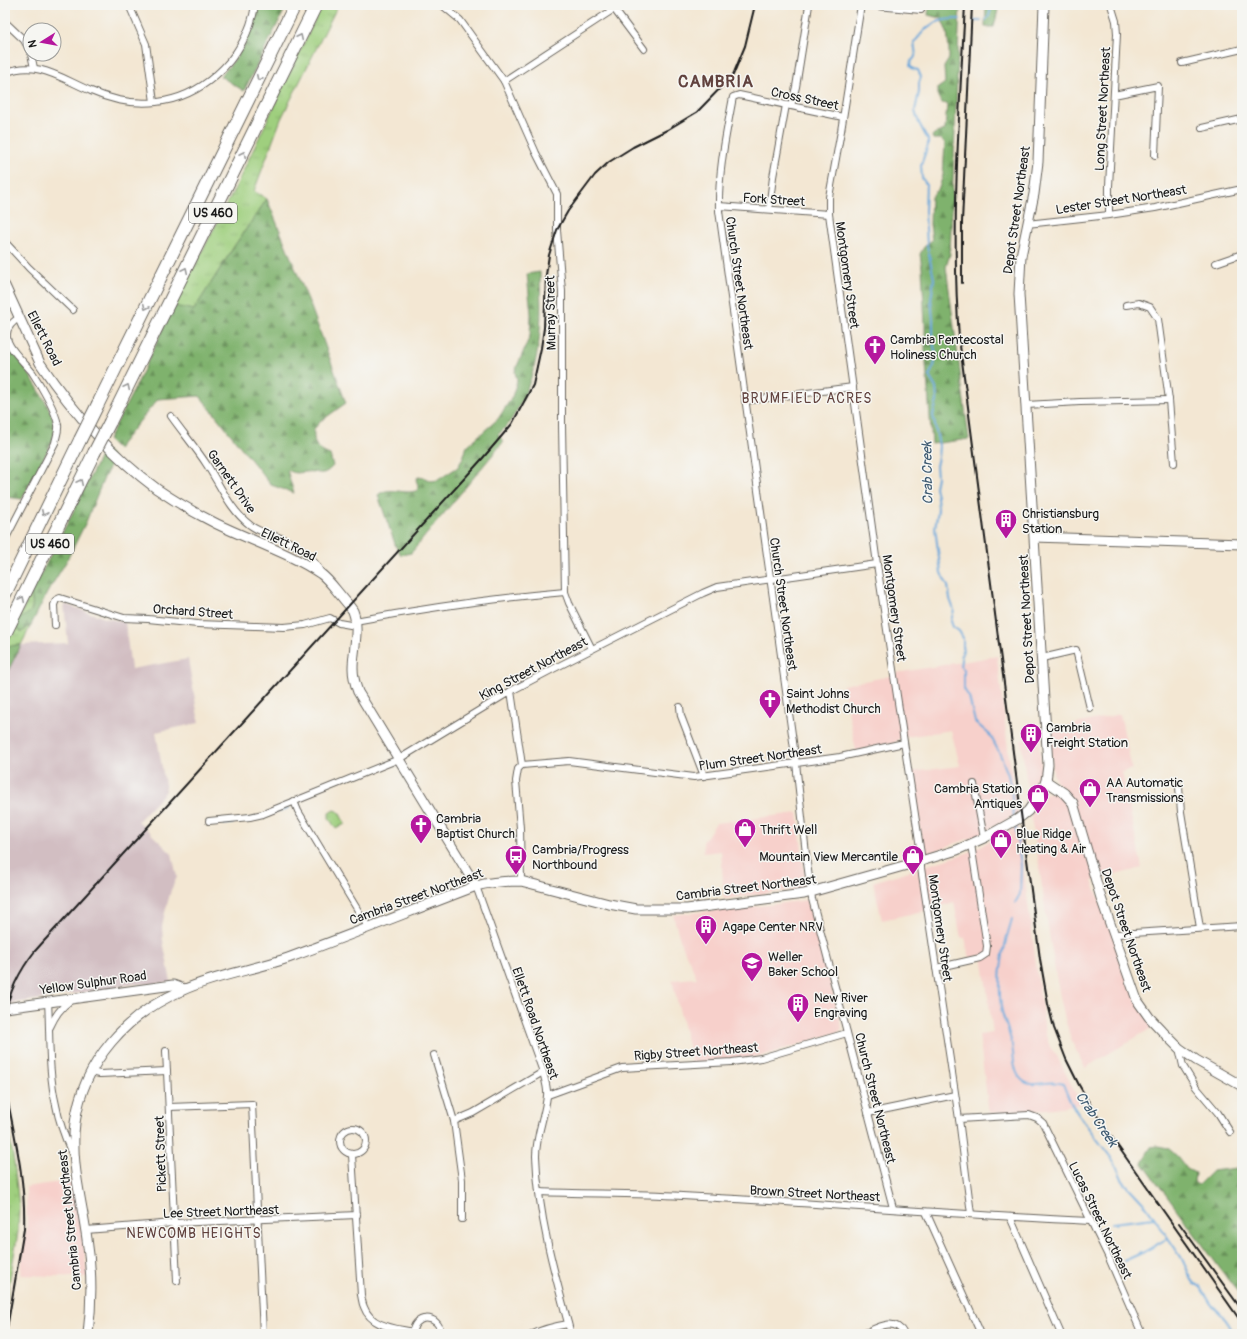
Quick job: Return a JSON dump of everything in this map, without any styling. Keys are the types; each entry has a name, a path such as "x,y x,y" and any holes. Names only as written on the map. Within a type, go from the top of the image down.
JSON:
{"highway":[{"name":"US 460","path":"5,594 295,5"},
{"name":"US 460","path":"5,634 316,5"}],"main road":[{"name":"Depot Street Northeast","path":"1044,5 1038,162 1034,194 1021,256 1019,294 1048,765 1046,781 1064,793 1073,802 1101,898 1137,1000 1179,1048 1196,1060 1242,1086"},
{"name":"Ellett Road","path":"5,286 40,362 64,397 109,446 157,488 182,505 216,524 284,554 322,575 352,610 356,623 353,668 358,692 476,886"},
{"path":"1035,538 1242,544"},
{"name":"Cambria Street Northeast","path":"88,1334 91,1283 86,1230 74,1158 74,1135 77,1111 83,1090 91,1072 106,1048 123,1028 152,1006 184,989 286,958 476,886 499,882 521,882 609,904 645,910 699,907 812,893 921,861 984,838 1015,821 1028,811 1042,791 1046,781"},
{"name":"Yellow Sulphur Road","path":"5,1008 174,984 184,989"}],"street":[{"path":"129,5 146,44 154,102"},
{"path":"5,73 14,70 34,68 48,72 89,91 112,99 129,102 154,102 173,99 194,91 223,69 245,38 252,20 255,5"},
{"name":"Murray Street","path":"442,5 460,20 504,81 536,153 557,194 557,230 562,291 562,425 565,592 592,649"},
{"path":"769,209 789,106 796,87 809,5"},
{"name":"Montgomery Street","path":"861,5 829,197 829,214 877,564 959,1119 971,1214"},
{"path":"866,5 921,10"},
{"name":"Long Street Northeast","path":"1109,215 1109,186 1117,34 1116,21 1111,5"},
{"path":"504,81 612,7 644,49"},
{"path":"5,22 22,38"},
{"path":"1182,63 1242,49"},
{"path":"33,62 34,68"},
{"path":"1114,94 1158,86 1155,155"},
{"name":"Cross Street","path":"739,95 843,117"},
{"name":"Church Street Northeast","path":"739,95 733,97 724,146 719,181 720,222 796,763 812,893 815,914 848,1033 893,1208"},
{"path":"1202,128 1242,120"},
{"name":"Lester Street Northeast","path":"1027,224 1109,215 1155,208 1242,189"},
{"name":"Fork Street","path":"719,206 829,214"},
{"path":"5,242 72,310"},
{"path":"1216,262 1242,254"},
{"path":"1126,305 1139,303 1150,307 1158,319 1169,400 1174,463"},
{"path":"5,540 8,526 55,443 58,426 38,382 8,341 7,334 10,326 14,320 20,317"},
{"path":"745,401 853,387"},
{"path":"1026,405 1169,400"},
{"name":"Garnett Drive","path":"171,416 203,459 225,495 242,518 259,531 284,539 307,554 316,564 322,575"},
{"name":"King Street Northeast","path":"209,820 250,817 263,814 399,759 511,692 592,649 717,587 877,564"},
{"name":"Orchard Street","path":"55,625 54,605 56,600 60,598 124,618 205,624 284,627 305,625 330,618 339,623 356,623 460,603 513,596 565,592"},
{"path":"1042,658 1076,650 1090,708"},
{"path":"511,692 522,765 518,769 516,781 520,828 521,882"},
{"path":"680,707 681,716 704,776"},
{"name":"Plum Street Northeast","path":"522,765 569,761 683,776 704,776 840,757 904,743"},
{"path":"974,784 984,838"},
{"path":"1179,787 1181,812 1200,928"},
{"path":"294,802 368,927"},
{"path":"936,968 980,958 986,954 987,946 971,844"},
{"name":"Ellett Road Northeast","path":"476,886 543,1072 548,1095 536,1153 539,1192 556,1279 571,1334"},
{"path":"1114,936 1118,934 1242,926"},
{"path":"49,1029 55,1015 63,1006 75,998"},
{"path":"48,1001 55,1104 62,1130 74,1158"},
{"name":"Rigby Street Northeast","path":"548,1095 622,1068 732,1062 761,1058 848,1033"},
{"path":"1179,1048 1183,1066 1189,1076 1196,1087 1218,1113 1230,1132"},
{"name":"Pickett Street","path":"166,1051 176,1281"},
{"path":"434,1055 454,1122 462,1180 462,1219"},
{"path":"91,1072 100,1074 168,1071"},
{"path":"454,1122 473,1113 543,1072"},
{"path":"868,1113 955,1095"},
{"path":"169,1107 252,1104 263,1334"},
{"name":"Lucas Street Northeast","path":"959,1119 1030,1115 1043,1123 1108,1256 1142,1334"},
{"path":"356,1128 364,1134 366,1144 363,1150 352,1155 343,1150 340,1146 339,1139 342,1133 346,1130 356,1128"},
{"path":"352,1155 361,1295 364,1307 369,1317 378,1323 413,1333 418,1322 422,1319 428,1318 435,1321 439,1326 441,1334"},
{"name":"Brown Street Northeast","path":"539,1192 680,1196 1090,1221"},
{"path":"926,1212 981,1334"},
{"name":"Lee Street Northeast","path":"86,1230 174,1223 357,1215"},
{"path":"1010,1217 1061,1334"},
{"path":"534,1334 548,1328 568,1324"},
{"path":"863,1334 886,1324 892,1324 900,1327 904,1334"}],"shaded area":[{"path":"64,604 105,618 125,622 131,669 188,659 199,723 156,732 166,791 138,821 172,854 177,877 171,890 162,927 163,941 171,982 133,984 5,1004 5,677 21,645 68,643"},
{"path":"997,656 1009,757 1018,812 976,836 926,854 924,852 911,772 960,766 951,730 900,738 894,743 856,751 843,685 896,675 896,673"},
{"path":"1120,714 1132,769 1122,772 1142,868 1092,881 1153,1027 1085,1068 1071,1040 1056,976 1031,818 1037,805 1029,799 1021,740 1038,738 1045,794 1052,793 1059,796 1065,789 1056,782 1053,773 1049,730"},
{"path":"798,813 806,888 724,899 721,851 704,853 703,842 716,823"},
{"path":"1018,826 1045,1033 1050,1047 1057,1056 1081,1104 1033,1111 989,1113 979,1035 993,1033 982,955 970,958 965,938 961,938 954,902 933,909 882,920 873,882 967,853"},
{"name":"Weller Baker School","path":"806,900 809,905 842,1028 839,1032 761,1056 733,1061 692,1062 672,980 697,978 681,943 673,915"},
{"path":"73,1180 84,1244 87,1277 20,1275 27,1224 26,1187"}],"green space":[{"path":"258,5 287,5 244,91 220,76 228,68 245,44"},
{"path":"322,5 338,5 281,119 254,191 267,199 235,245 194,310 176,307 174,306 235,188"},
{"path":"929,5 960,5 950,254 946,267 969,439 932,444 920,254 924,247 932,240 930,224 931,197 939,188 943,175 945,143 941,139 933,139 932,136 945,130 947,104 942,103 938,97 938,88 945,83 944,67 949,59 949,50 947,32 941,18 928,15"},
{"path":"986,5 999,5 994,27 985,27"},
{"path":"267,199 311,307 346,403 321,421 314,429 316,445 321,451 330,455 333,466 323,473 296,473 287,470 294,493 271,485 200,396 158,399 121,444 118,450 108,440 137,384 174,306 194,310 235,245"},
{"path":"540,272 541,323 539,343 533,372 515,413 498,435 504,441 411,553 401,555 396,547 378,495 387,491 413,492 418,490 416,480 418,477 431,481 438,480 458,467 467,446 498,419 512,397 517,381 515,371 530,336 531,314 527,274"},
{"path":"5,340 27,370 43,397 54,421 55,430 48,449 22,499 5,497"},
{"path":"104,448 114,458 86,522 30,627 26,627 22,632 17,628 17,620 29,613 31,610 31,593"},
{"path":"31,593 33,607 26,627 30,627 21,645 5,646"},
{"path":"21,645 8,671 5,672 5,646"},
{"path":"334,810 339,812 345,824 336,829 329,818 329,813"},
{"path":"5,1112 14,1162 19,1206 18,1232 5,1308"},
{"path":"1158,1146 1168,1148 1177,1156 1187,1169 1195,1173 1194,1182 1198,1185 1212,1171 1237,1168 1242,1161 1242,1297 1142,1162 1151,1147"}],"waterway":[{"name":"Crab Creek","path":"986,20 989,16 992,5"},
{"name":"Crab Creek","path":"960,19 938,21 928,27 914,43 915,57 911,61 910,66 913,69 918,70 921,77 915,111 919,123 928,140 928,145 921,165 922,178 926,184 925,211 927,245 934,279 931,299 933,341 936,356 934,366 929,376 936,388 937,401 933,415 939,446 935,487 938,510 935,528 941,573 948,586 950,599 954,610 951,621 953,627 959,631 963,638 960,666 964,670 964,689 969,697 975,722 990,735 1000,754 1011,788 1014,818"},
{"name":"Crab Creek","path":"974,21 981,21"},
{"path":"273,813 288,808"},
{"path":"239,822 261,817"},
{"path":"224,824 233,823"},
{"name":"Crab Creek","path":"1015,824 1021,865 1020,894 1015,903"},
{"name":"Crab Creek","path":"1012,919 1006,940 1000,973 1000,996 1002,1012 1011,1040 1014,1064 1019,1077 1026,1083 1031,1084 1052,1082 1063,1084 1069,1099 1078,1114 1115,1163 1123,1181 1147,1207 1181,1257 1194,1284 1200,1286 1211,1304 1226,1319 1234,1334"},
{"path":"1112,1223 1154,1218"},
{"path":"1124,1261 1144,1252 1168,1238"}],"railway":[{"path":"5,1016 12,989 35,951 482,459 512,424 533,385 544,328 546,275 549,255 557,230 568,211 595,175 609,162 697,112 733,75 745,46 755,5"},
{"path":"965,5 958,130 956,213 959,338 1040,959 1048,1004 1054,1028 1066,1059 1094,1111 1242,1323"},
{"path":"962,283 962,222 972,5"},
{"path":"5,1087 19,1157 24,1211 24,1229 6,1334"},
{"path":"1179,1223 1242,1310"}],"place":[{"name":"Cambria Pentecostal Holiness Church","path":"875,366"},
{"name":"Christiansburg Station","path":"1006,540"},
{"name":"Saint Johns Methodist Church","path":"770,720"},
{"name":"Cambria Freight Station","path":"1031,754"},
{"name":"AA Automatic Transmissions","path":"1090,808"},
{"name":"Cambria Station Antiques","path":"1038,814"},
{"name":"Cambria Baptist Church","path":"421,844"},
{"name":"Thrift Well","path":"745,848"},
{"name":"Blue Ridge Heating & Air","path":"1001,860"},
{"name":"Cambria/Progress Northbound","path":"516,876"},
{"name":"Mountain View Mercantile","path":"913,876"},
{"name":"Agape Center NRV","path":"706,946"},
{"name":"Weller Baker School","path":"752,982"},
{"name":"New River Engraving","path":"798,1024"}],"district":[{"name":"CAMBRIA","path":"716,81"},
{"name":"BRUMFIELD ACRES","path":"807,398"},
{"name":"NEWCOMB HEIGHTS","path":"194,1233"}]}
